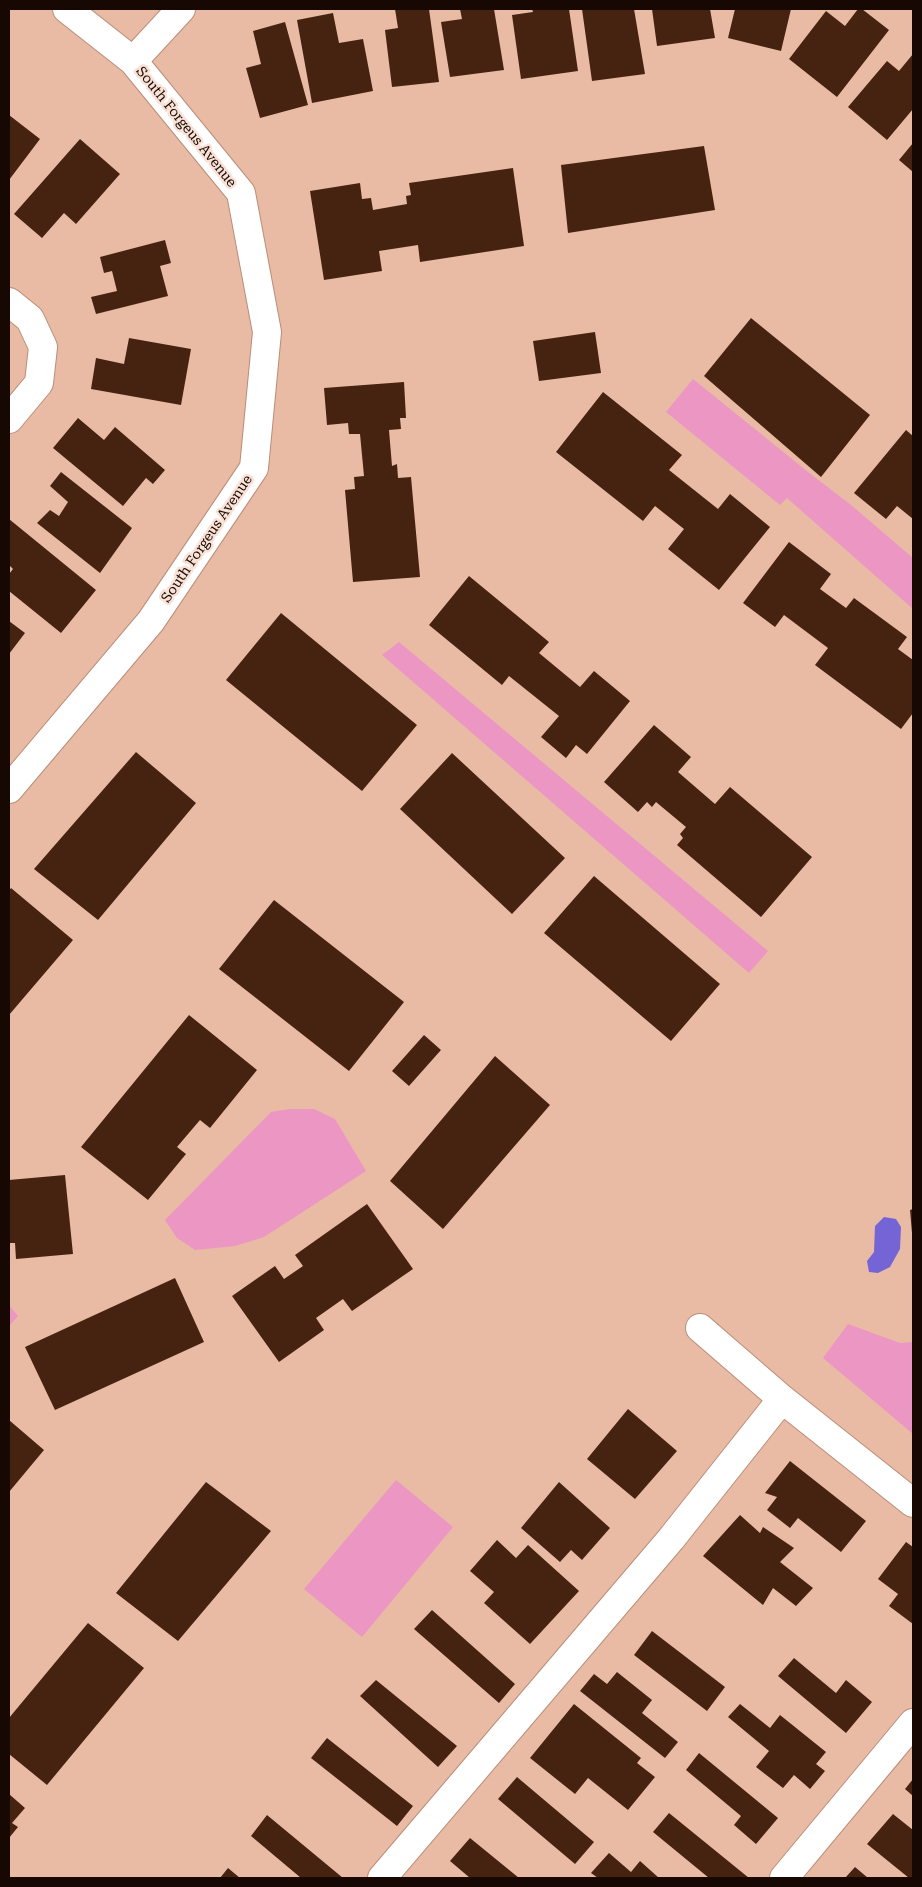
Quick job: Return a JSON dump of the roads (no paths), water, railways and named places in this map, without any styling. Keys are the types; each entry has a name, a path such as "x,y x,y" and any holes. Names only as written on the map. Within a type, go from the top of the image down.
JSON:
{"street":[{"name":"South Forgeus Avenue","path":"9,788 151,621 254,468 267,332 241,193 133,61 67,9"},
{"path":"133,61 181,9"},
{"path":"9,302 30,319 43,347 39,383 9,419"},
{"path":"700,1328 782,1399 913,1504"},
{"path":"382,1878 671,1539 782,1399"},
{"path":"784,1878 913,1723"}]}
